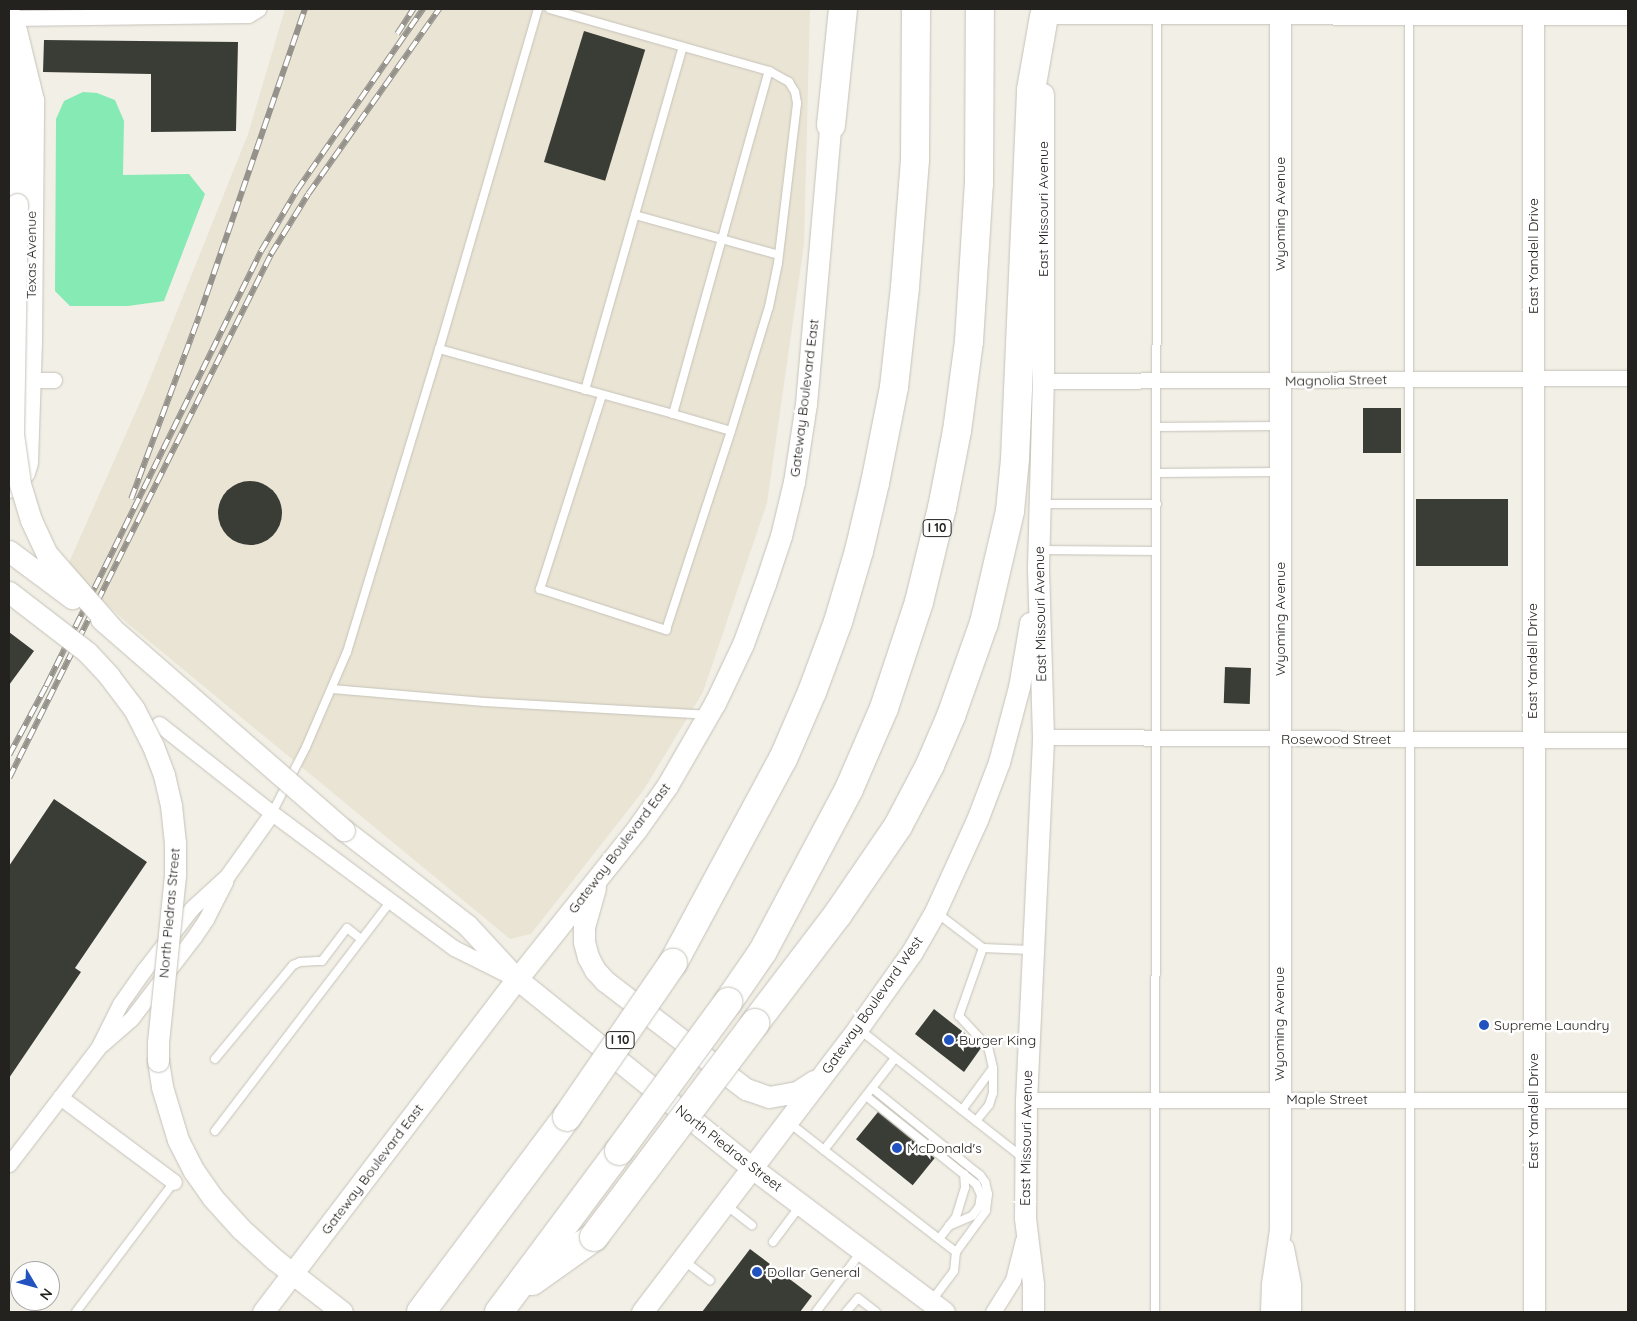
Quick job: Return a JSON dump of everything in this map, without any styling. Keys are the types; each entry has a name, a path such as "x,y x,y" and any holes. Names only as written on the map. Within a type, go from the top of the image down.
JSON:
{"highway":[{"path":"831,125 844,9"},
{"name":"I 10","path":"421,1312 567,1117 673,963 783,759 812,692 838,622 859,551 894,387 905,288 915,159 916,9"},
{"name":"I 10","path":"505,1305 728,1002 763,951 849,789 884,708 919,602 944,498 957,431 969,341 979,184 980,9"},
{"path":"505,1305 594,1236 838,914 898,826 930,765 952,716 984,623 1010,511 1015,459 1030,90 1044,12"}],"main road":[{"name":"Gateway Boulevard East","path":"263,1312 667,786 709,715 742,644 766,584 794,482 806,404 831,125 833,9"},
{"name":"East Missouri Avenue","path":"1033,1312 1033,1284 1025,1218 1026,1100 1043,738 1038,559 1043,381 1044,12"},
{"name":"Wyoming Avenue","path":"1271,1312 1272,1284 1280,1230 1280,13"},
{"name":"East Yandell Drive","path":"1533,13 1532,1100 1534,1312"},
{"path":"9,49 11,15"},
{"path":"11,15 17,204 13,434 20,484 31,520 47,554 112,628"},
{"name":"Texas Avenue","path":"9,487 24,472 27,462 19,380 33,100 11,15"},
{"name":"North Piedras Street","path":"9,551 112,628 246,747 344,830 467,925 517,979 752,1168 938,1307"},
{"name":"Gateway Boulevard West","path":"642,1312 858,1028 912,952 935,912 978,820 999,762 1019,687 1038,559"},
{"name":"North Piedras Street","path":"9,592 87,652 109,676 134,709 153,746 164,775 171,805 175,875 158,1042 158,1061 162,1086 178,1140 194,1171 212,1197 230,1218 292,1274 342,1312"},
{"path":"598,878 584,927 584,942 588,957 595,970 605,981 746,1089 759,1095 769,1097 797,1092 821,1076"},
{"name":"Wyoming Avenue","path":"1280,1230 1290,1285 1290,1312"}],"street":[{"path":"11,15 141,12 248,15 258,9"},
{"path":"1044,12 1533,13 1628,17"},
{"name":"Magnolia Street","path":"1043,381 1628,378"},
{"path":"19,380 54,380"},
{"name":"North Piedras Street","path":"159,724 272,812 454,948 517,979"},
{"name":"Rosewood Street","path":"1043,738 1628,740"},
{"path":"9,1164 98,1048 120,1004 144,970 192,908 227,876 272,812"},
{"path":"60,1097 174,1182"},
{"name":"Maple Street","path":"1026,1100 1279,1098 1628,1100"},
{"name":"East Missouri Avenue","path":"993,1312 1006,1295 1016,1272 1023,1243 1025,1218"}],"lane":[{"path":"272,812 296,768 332,688 358,622 538,9"},
{"path":"550,9 769,71 789,82 795,92 797,103 779,255 769,307 666,630 540,589 602,394"},
{"path":"1155,1312 1157,13"},
{"path":"1409,13 1411,379 1409,740 1410,1312"},
{"path":"585,390 683,47"},
{"path":"673,414 769,71"},
{"path":"635,215 779,255"},
{"path":"439,349 731,431"},
{"path":"1156,426 1280,426"},
{"path":"1157,473 1280,472"},
{"path":"1040,504 1157,504"},
{"path":"1038,559 1156,551"},
{"path":"332,688 484,702 709,715"},
{"path":"215,1131 391,901"},
{"path":"935,912 983,948 1033,950"},
{"path":"214,1059 293,965 300,962 322,961 347,928 361,939"},
{"path":"976,1121 989,1105 993,1093 993,1068 988,1047 959,1016 983,948"},
{"path":"858,1028 1026,1160"},
{"path":"824,1150 895,1058"},
{"path":"962,1110 993,1068"},
{"path":"872,1088 985,1182 988,1194 986,1211 956,1252 954,1271 938,1307"},
{"path":"866,1096 976,1184 981,1195 979,1207 972,1216 948,1226"},
{"path":"787,1121 956,1252"},
{"path":"939,1239 956,1218 965,1187 964,1174"},
{"path":"76,1312 174,1182"},
{"path":"724,1204 752,1225"},
{"path":"773,1242 801,1205"},
{"path":"816,1312 862,1250"},
{"path":"682,1259 710,1280"},
{"path":"846,1312 858,1298 876,1312"}],"shaded area":[{"path":"285,9 810,9 804,244 767,503 703,692 643,791 531,934 510,939 127,623 67,567 145,391 248,134"},
{"path":"83,92 97,93 115,100 124,121 123,175 189,174 205,194 164,301 128,306 70,306 55,291 56,119 64,101"}],"building":[{"path":"584,31 645,50 605,181 544,162"},
{"path":"44,40 238,42 236,131 151,132 151,74 43,72"},
{"path":"1363,408 1401,408 1401,453 1363,453"},
{"path":"244,481 256,481 273,490 280,501 282,513 280,525 273,536 256,545 244,545 232,540 223,531 218,519 218,507 223,495 232,486"},
{"path":"1416,499 1508,499 1508,566 1416,566"},
{"path":"9,632 34,651 9,685"},
{"path":"1225,667 1251,668 1250,704 1224,703"},
{"path":"54,799 147,862 75,968 81,972 9,1078 9,866"},
{"name":"Burger King","path":"934,1009 981,1048 964,1072 915,1034"},
{"name":"McDonald's","path":"878,1112 935,1158 913,1185 856,1139"},
{"name":"Dollar General","path":"750,1249 812,1296 800,1312 702,1312"}],"railway":[{"path":"131,499 199,316 305,9"},
{"path":"397,34 413,9"},
{"path":"9,755 46,686 261,251 297,190 423,9"},
{"path":"9,778 271,254 308,194 439,9"}],"place":[{"name":"Supreme Laundry","path":"1484,1025"},
{"name":"Burger King","path":"949,1040"},
{"name":"McDonald's","path":"897,1148"},
{"name":"Dollar General","path":"757,1272"}]}
